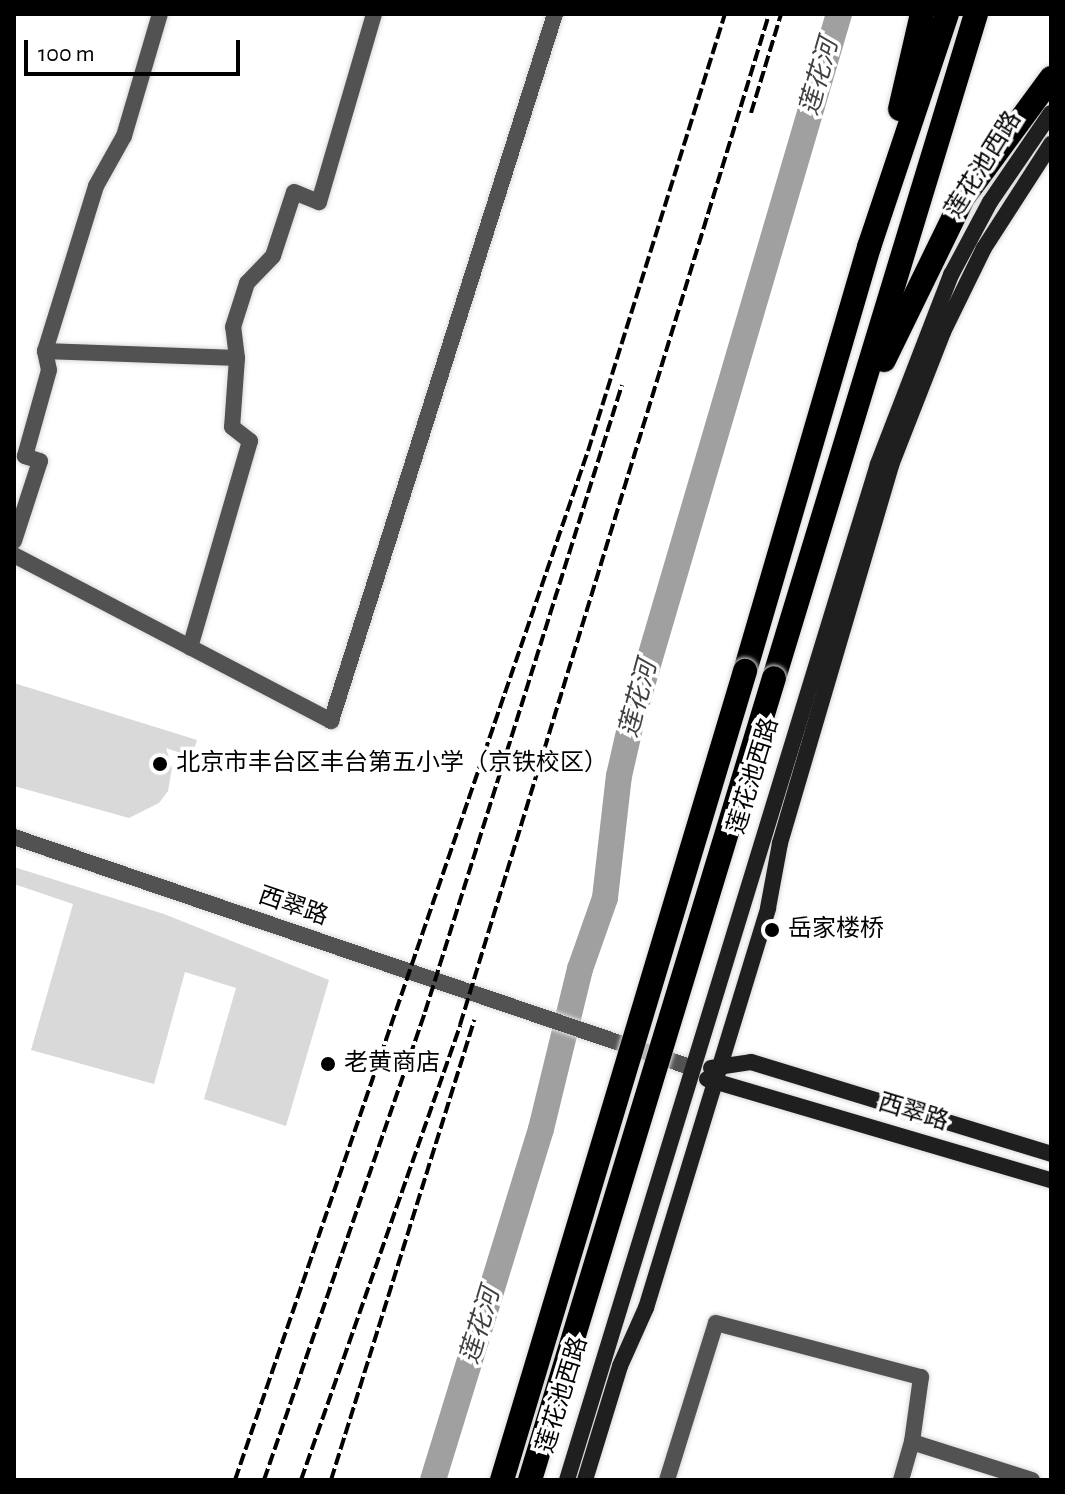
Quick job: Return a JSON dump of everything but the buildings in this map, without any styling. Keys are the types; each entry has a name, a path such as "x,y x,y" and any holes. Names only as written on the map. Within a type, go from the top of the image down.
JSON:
{"highway":[{"path":"869,247 922,14"},
{"path":"502,1480 869,247 947,14"},
{"name":"莲花池西路","path":"530,1480 976,14"},
{"path":"843,450 928,263 963,198 1051,78"}],"street":[{"path":"14,541 40,461 25,456 49,370 45,351 96,186 124,136 160,14"},
{"path":"190,647 250,441 232,427 237,358 233,327 247,283 273,256 294,192 319,202 374,14"},
{"path":"14,555 331,721 555,14"},
{"name":"莲花池西路","path":"567,1480 878,464 930,325 990,202 1051,113"},
{"name":"莲花池西路","path":"585,1480 620,1366 646,1308 717,1077 891,465 943,332 977,262 1051,144"},
{"path":"45,351 237,358"},
{"name":"西翠路","path":"14,837 693,1068"},
{"name":"西翠路","path":"717,1077 751,1062 1051,1154"},
{"path":"693,1068 717,1077"},
{"name":"西翠路","path":"717,1077 1051,1180"},
{"path":"667,1480 716,1323 921,1377 912,1442 901,1480"},
{"path":"912,1442 1032,1480"}],"shaded area":[{"path":"14,683 197,740 192,757 166,748 172,768 168,791 159,803 129,818 14,786"},
{"path":"14,867 164,914 329,980 286,1126 204,1099 236,988 185,972 154,1084 31,1050 73,904 14,884"}],"waterway":[{"name":"莲花河","path":"433,1480 541,1129 580,969 605,898 619,776 632,719 839,14"}],"railway":[{"path":"235,1480 588,451 725,14"},
{"path":"301,1480 460,1025 769,14"},
{"path":"751,113 781,14"},
{"path":"264,1480 425,1012 622,385"},
{"path":"331,1480 474,1020"}],"place":[{"name":"北京市丰台区丰台第五小学（京铁校区）","path":"160,764"},
{"name":"岳家楼桥","path":"772,930"},
{"name":"老黄商店","path":"328,1064"}]}
